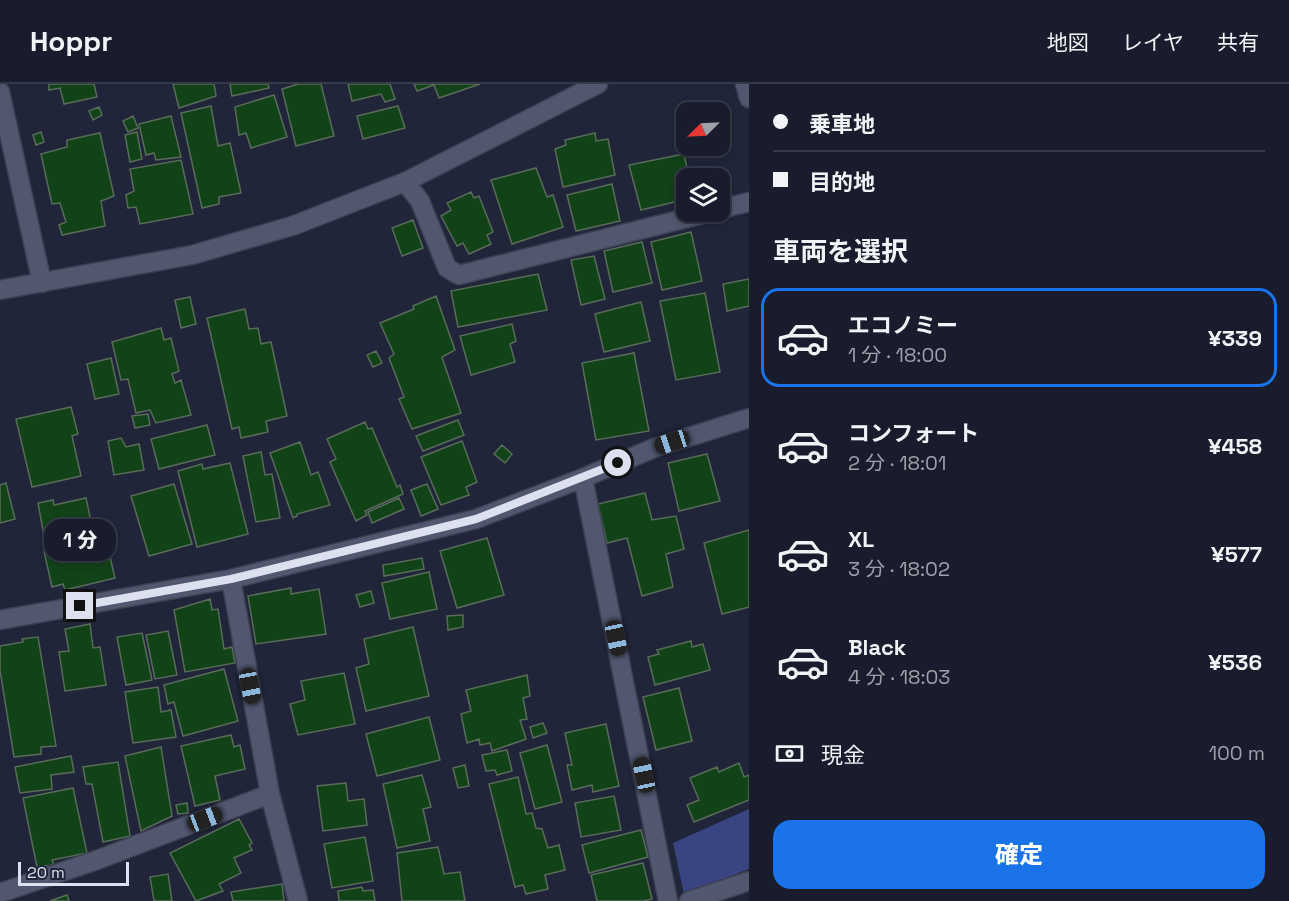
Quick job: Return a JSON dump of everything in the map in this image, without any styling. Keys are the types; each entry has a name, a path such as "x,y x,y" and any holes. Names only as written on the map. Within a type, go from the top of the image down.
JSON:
{"street":[{"path":"0,290 192,255 292,226 405,182 598,84"},
{"path":"745,84 749,98"},
{"path":"0,92 42,283"},
{"path":"405,182 420,201 447,268 459,275 676,221"},
{"path":"730,207 749,202"},
{"path":"0,620 231,579 476,519 654,448 749,418"},
{"path":"583,478 668,901"},
{"path":"231,579 270,794 298,901"},
{"path":"0,893 97,860 270,794"},
{"path":"689,901 749,881"}],"shaded area":[{"path":"749,809 749,869 684,894 673,843"}],"building":[{"path":"49,84 94,84 97,97 64,104 60,88 49,90"},
{"path":"173,84 214,84 216,96 179,108"},
{"path":"230,84 268,84 269,88 232,96"},
{"path":"298,84 321,84 334,136 296,146 282,89"},
{"path":"348,84 390,84 395,99 385,102 381,94 352,101"},
{"path":"414,84 480,84 439,98 434,85 417,91"},
{"path":"274,95 287,137 251,148 246,133 239,135 235,107"},
{"path":"211,106 218,146 230,143 241,193 219,197 219,204 202,208 181,113"},
{"path":"398,106 405,128 363,139 357,116"},
{"path":"99,107 102,115 93,120 89,111"},
{"path":"133,116 138,128 128,132 123,121"},
{"path":"171,116 181,157 156,160 154,153 146,155 139,124"},
{"path":"41,132 44,142 36,145 33,135"},
{"path":"137,132 142,159 130,162 125,135"},
{"path":"100,133 114,196 101,201 105,226 62,235 59,225 66,222 60,203 52,204 41,154 67,147 67,140"},
{"path":"595,133 596,141 608,139 615,175 563,187 555,149 566,145 565,140"},
{"path":"684,156 687,168 676,168 676,202 641,210 629,165"},
{"path":"181,160 193,214 140,224 136,207 128,208 126,195 134,191 130,169"},
{"path":"536,168 547,197 553,195 563,227 512,244 491,180"},
{"path":"612,184 620,221 576,231 567,195"},
{"path":"471,192 474,198 479,196 493,232 487,235 491,244 469,254 463,243 457,246 441,216 451,210 447,203"},
{"path":"413,220 423,248 402,256 392,228"},
{"path":"691,232 702,281 662,290 651,242"},
{"path":"642,242 652,283 613,292 604,251"},
{"path":"594,256 605,299 581,305 571,260"},
{"path":"538,274 547,310 458,327 451,291"},
{"path":"749,279 749,306 727,311 723,284"},
{"path":"705,293 720,372 676,380 660,301"},
{"path":"436,296 455,350 442,357 461,413 412,429 399,399 404,397 389,358 394,354 380,323 414,309 413,306"},
{"path":"190,297 196,324 181,328 175,300"},
{"path":"641,302 650,341 604,352 595,314"},
{"path":"245,309 249,329 258,328 261,344 271,342 287,416 266,421 268,432 241,438 239,427 232,429 207,318"},
{"path":"512,324 516,341 510,344 515,362 471,375 460,336"},
{"path":"161,328 164,340 171,338 179,371 172,374 175,383 181,380 191,415 156,423 150,410 136,413 128,379 121,380 112,342"},
{"path":"376,351 382,363 373,367 367,355"},
{"path":"634,353 649,431 596,440 582,363"},
{"path":"111,358 119,394 95,399 87,364"},
{"path":"71,407 78,434 72,436 81,476 32,487 16,419"},
{"path":"148,414 150,425 135,428 132,416"},
{"path":"458,420 464,435 423,451 416,436"},
{"path":"365,422 368,429 372,428 397,487 400,485 403,494 365,511 367,515 356,521 330,462 336,459 327,439"},
{"path":"207,425 215,455 159,469 151,439"},
{"path":"121,438 126,447 139,444 144,470 114,475 108,441"},
{"path":"462,441 477,482 466,487 469,495 441,505 421,457"},
{"path":"300,442 311,475 318,472 330,505 297,514 293,518 270,453"},
{"path":"502,445 512,454 505,463 494,454"},
{"path":"261,452 265,475 272,474 280,518 256,522 243,456"},
{"path":"707,454 720,501 679,511 668,463"},
{"path":"230,463 248,534 197,547 178,471 202,464 203,469"},
{"path":"6,483 15,519 0,523 0,485"},
{"path":"174,484 192,544 149,556 131,496"},
{"path":"427,484 438,509 421,516 411,490"},
{"path":"645,493 652,520 676,516 684,549 666,554 673,587 642,596 627,538 607,543 598,504"},
{"path":"86,498 93,531 45,541 38,503 53,500 54,505"},
{"path":"399,498 404,509 372,523 368,512"},
{"path":"749,530 749,607 722,614 704,543"},
{"path":"105,536 115,578 65,590 63,584 52,587 44,551"},
{"path":"487,538 504,595 457,608 440,551"},
{"path":"422,558 424,569 384,576 383,565"},
{"path":"429,572 437,609 390,619 382,583"},
{"path":"291,588 291,594 319,589 326,634 256,644 248,596"},
{"path":"371,591 374,603 360,607 356,595"},
{"path":"210,599 212,610 218,609 224,649 232,647 235,663 185,672 174,610"},
{"path":"463,615 463,627 448,630 447,616"},
{"path":"90,624 93,648 100,647 106,685 65,691 59,652 69,651 65,629"},
{"path":"413,627 429,696 366,711 356,668 369,664 364,639"},
{"path":"168,631 177,675 155,679 146,635"},
{"path":"142,633 152,680 126,685 117,637"},
{"path":"38,637 56,746 41,747 41,754 14,757 0,670 0,646"},
{"path":"691,641 692,647 703,644 710,670 655,685 648,657 659,654 657,650"},
{"path":"224,669 238,721 183,736 174,702 168,704 164,685"},
{"path":"344,673 355,724 298,735 290,704 305,700 301,681"},
{"path":"527,675 530,696 523,698 527,719 520,720 526,739 492,751 490,743 480,745 479,739 467,743 461,714 471,711 466,690"},
{"path":"158,687 161,712 171,710 176,737 133,743 125,692"},
{"path":"679,688 692,741 656,750 643,697"},
{"path":"429,717 440,760 377,776 366,734"},
{"path":"543,723 547,733 533,738 530,727"},
{"path":"606,724 619,786 593,792 592,785 572,790 567,765 572,765 565,733"},
{"path":"231,735 234,747 240,745 245,769 215,776 220,800 195,806 181,746"},
{"path":"547,745 562,802 535,809 520,753"},
{"path":"161,747 172,816 141,831 125,756"},
{"path":"507,750 512,771 497,775 495,770 486,771 482,755"},
{"path":"71,756 74,772 51,775 52,789 20,793 15,767"},
{"path":"118,762 130,836 103,842 92,784 86,784 83,767"},
{"path":"739,763 744,777 749,775 749,800 694,822 687,805 699,800 690,778 717,767 719,772"},
{"path":"465,765 469,786 458,788 453,768"},
{"path":"422,775 431,807 423,809 430,841 397,848 383,784"},
{"path":"518,777 526,814 532,813 536,828 542,829 548,848 559,845 565,870 545,875 548,889 526,894 523,885 515,887 489,784"},
{"path":"346,783 348,801 364,799 367,825 323,831 317,786"},
{"path":"73,788 87,853 52,860 54,865 37,867 23,798"},
{"path":"614,796 621,830 581,837 575,803"},
{"path":"187,803 188,813 178,814 176,805"},
{"path":"239,819 252,843 249,845 252,850 234,858 241,873 219,884 223,891 196,901 170,853"},
{"path":"641,830 648,857 589,873 582,845"},
{"path":"365,837 373,881 332,888 324,844"},
{"path":"438,847 444,874 460,872 465,901 402,901 397,853"},
{"path":"643,863 652,899 597,901 591,875"},
{"path":"168,874 172,901 154,901 150,877"},
{"path":"282,884 284,901 233,901 231,892"},
{"path":"362,887 363,891 373,890 375,901 339,901 338,891"},
{"path":"67,895 69,901 50,901"}],"route":[{"path":"80,606 231,579 476,519 618,463"}]}
